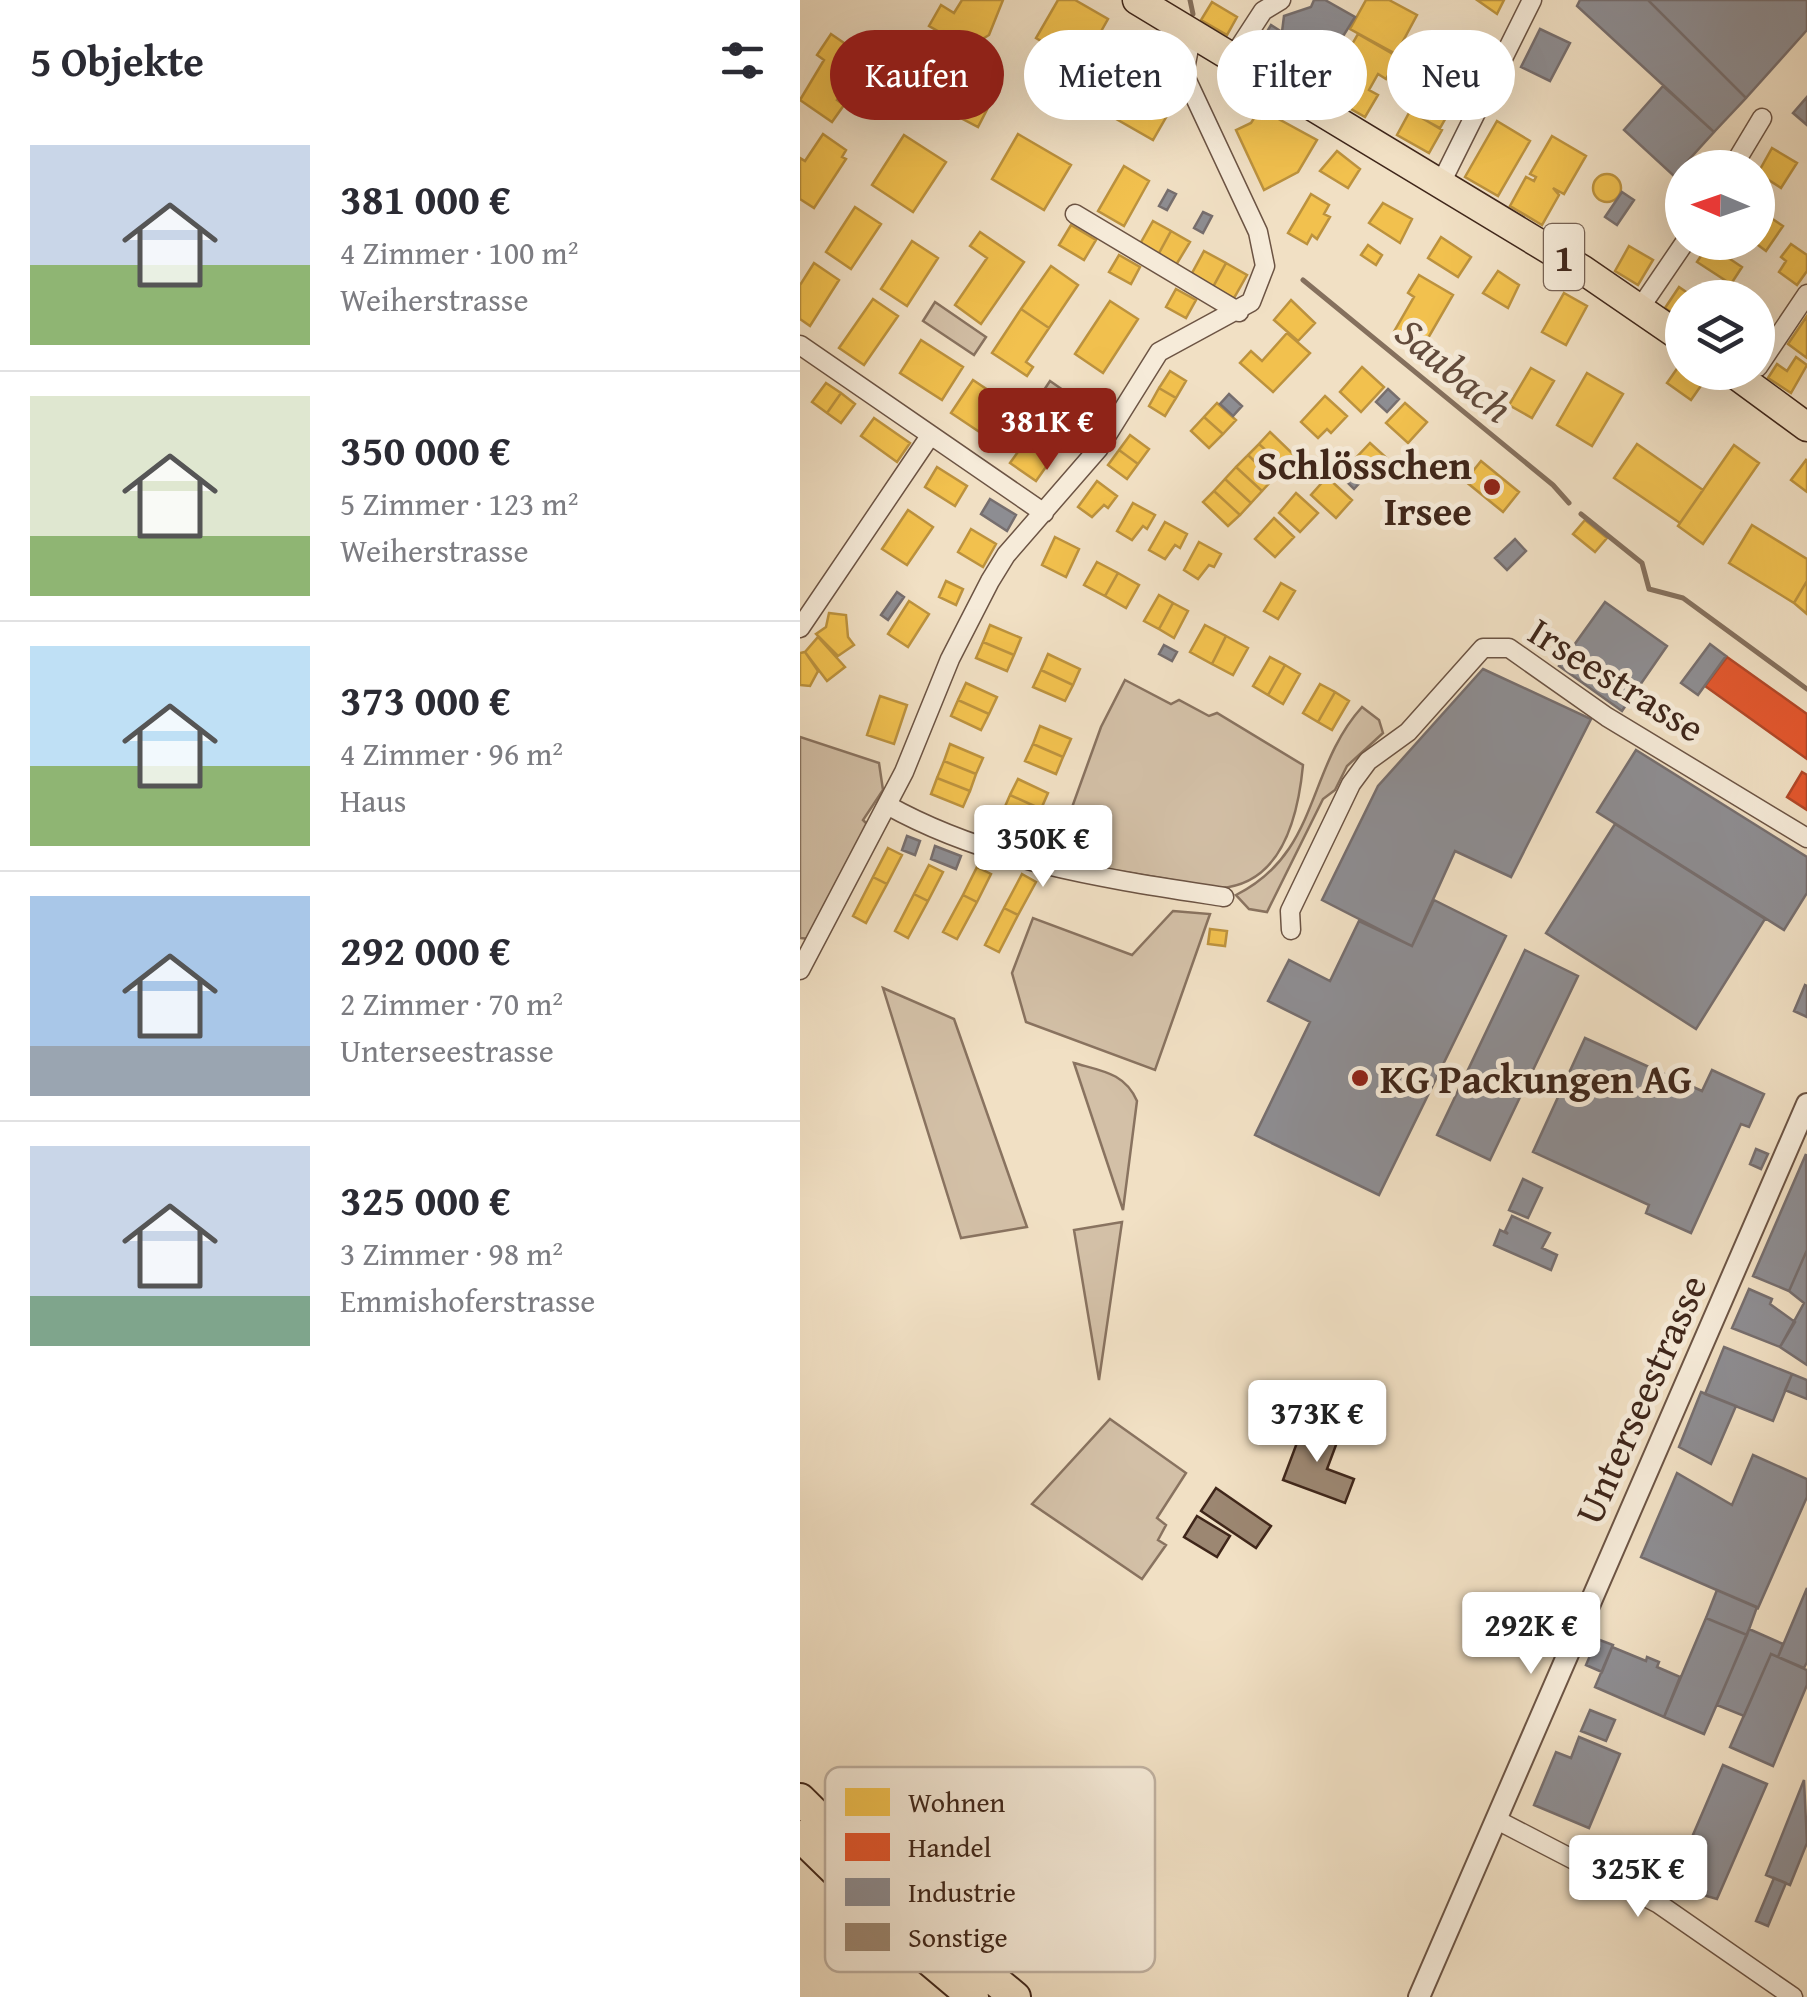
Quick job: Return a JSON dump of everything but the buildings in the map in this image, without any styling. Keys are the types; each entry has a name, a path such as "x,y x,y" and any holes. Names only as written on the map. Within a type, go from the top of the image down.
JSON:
{"highway":[{"path":"800,1798 825,1823"},
{"path":"800,1836 825,1860"},
{"path":"943,1972 973,1997"},
{"path":"986,1972 1015,1997"}],"main road":[{"name":"1","path":"1136,0 1187,30"},
{"name":"1","path":"1337,120 1665,326"},
{"path":"1765,390 1807,426"}],"street":[{"path":"1250,30 1262,11 1281,0"},
{"path":"1441,183 1532,0"},
{"path":"800,970 812,954 840,887 887,805 950,658 1006,555 1099,448 1159,352 1239,312 1258,292 1265,256 1258,232 1197,102"},
{"path":"1743,150 1762,118"},
{"path":"1075,214 1239,312"},
{"path":"1640,308 1673,260"},
{"path":"1775,337 1807,294"},
{"path":"800,345 1044,514"},
{"path":"800,628 930,436"},
{"name":"Irseestrasse","path":"1291,930 1290,911 1351,784 1368,761 1408,732 1483,648 1495,644 1509,648 1606,716 1807,838"},
{"path":"887,805 927,827 1064,872 1224,897"},
{"name":"Unterseestrasse","path":"1419,1997 1807,1104"},
{"path":"1497,1820 1658,1904 1793,1997"}],"shaded area":[{"path":"935,302 986,337 974,355 923,321"},
{"path":"1050,381 1086,406 1074,424 1038,399"},
{"path":"1125,680 1171,704 1179,700 1209,716 1217,713 1303,765 1291,826 1283,845 1258,875 1241,884 1220,888 1053,860 1101,727"},
{"path":"1362,707 1379,720 1383,733 1347,766 1335,790 1323,799 1267,912 1249,909 1236,895 1283,857 1298,833 1330,757"},
{"path":"800,737 879,763 883,790 863,820 867,824 810,939 800,938"},
{"path":"1173,911 1210,914 1155,1070 1026,1022 1012,973 1033,918 1132,955"},
{"path":"883,988 954,1019 1027,1227 961,1238"},
{"path":"1074,1063 1119,1079 1137,1101 1123,1210"},
{"path":"1122,1222 1099,1380 1074,1230"},
{"path":"1110,1419 1186,1473 1157,1518 1166,1525 1158,1540 1166,1545 1142,1579 1032,1504"}],"waterway":[{"name":"Saubach","path":"1190,0 1193,14"},
{"name":"Saubach","path":"1303,280 1553,485 1569,503"},
{"name":"Saubach","path":"1581,514 1642,563 1649,589 1683,598 1807,689"}],"place":[{"name":"Schlösschen Irsee","path":"1492,487"},
{"name":"KG Packungen AG","path":"1360,1078"}]}
